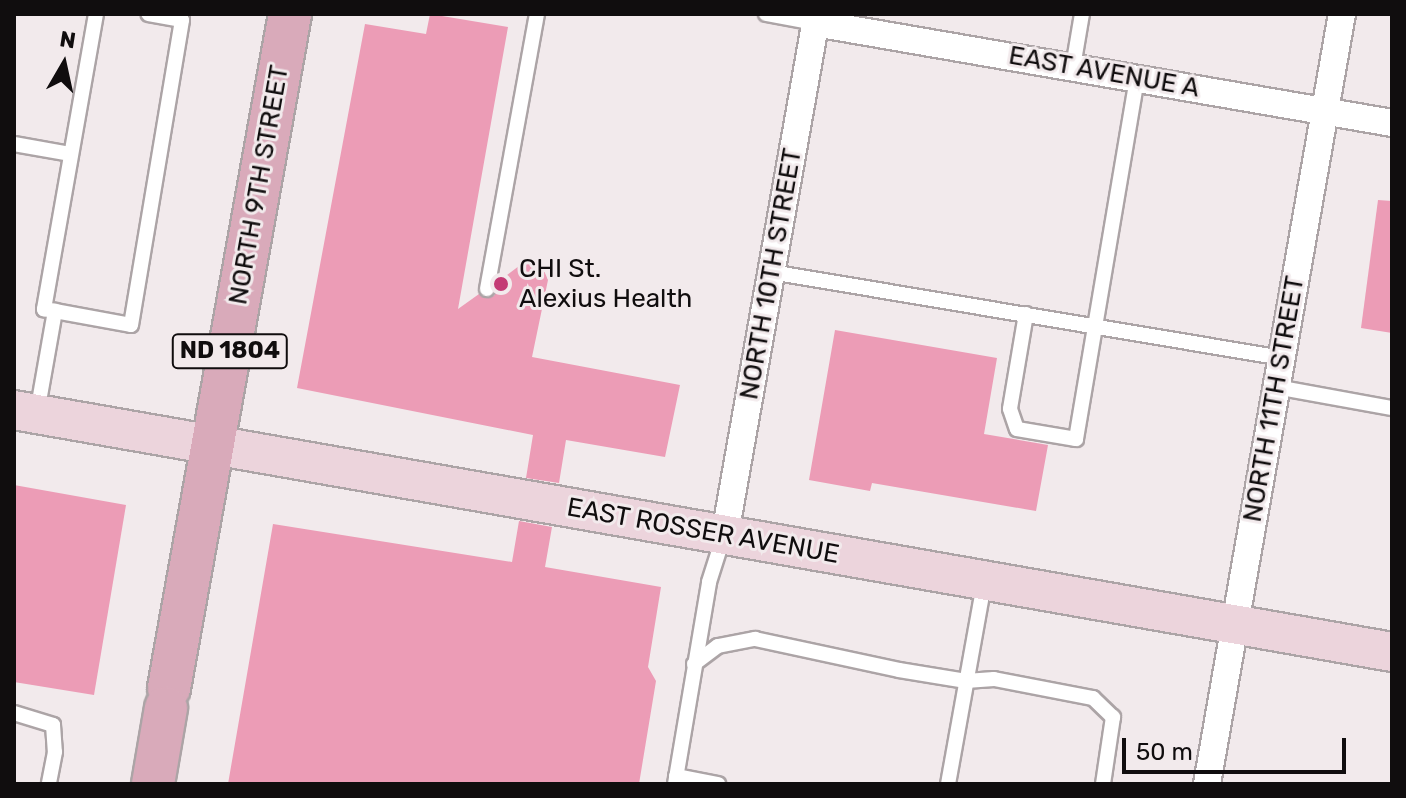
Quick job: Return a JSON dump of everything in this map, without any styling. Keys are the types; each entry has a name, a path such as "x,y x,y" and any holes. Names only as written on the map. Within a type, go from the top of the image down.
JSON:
{"main road":[{"name":"NORTH 9TH STREET","path":"153,784 290,14"}],"street":[{"name":"NORTH 11TH STREET","path":"1207,784 1342,14"},
{"name":"EAST AVENUE A","path":"816,18 1392,123"},
{"name":"NORTH 10TH STREET","path":"725,534 816,18"},
{"name":"EAST ROSSER AVENUE","path":"25,412 1392,652"}],"lane":[{"path":"96,14 44,309 131,325 182,20 149,14"},
{"path":"487,289 537,14"},
{"path":"766,14 816,18"},
{"path":"1073,67 1082,14"},
{"path":"1026,314 1010,409 1017,429 1076,439 1137,78"},
{"path":"14,144 71,154"},
{"path":"771,272 1282,358"},
{"path":"25,412 55,311"},
{"path":"1276,387 1392,408"},
{"path":"718,784 676,780 709,582 725,534"},
{"path":"948,784 984,581"},
{"path":"694,664 718,646 755,639 785,649 966,681 994,679 1103,702 1110,709 1113,726 1103,784"},
{"path":"14,713 53,725 55,752 49,784"}],"building":[{"path":"430,14 508,27 458,309 479,294 494,296 499,281 523,263 542,266 548,280 532,357 680,385 665,457 566,440 559,483 526,478 533,435 297,388 365,24 426,34"},
{"path":"1378,200 1392,201 1392,333 1361,328"},
{"path":"835,330 997,358 984,434 1048,445 1036,511 872,483 870,491 809,480"},
{"path":"14,485 126,505 94,695 14,682"},
{"path":"519,521 552,527 545,567 661,587 648,667 656,681 639,784 228,784 273,524 512,562"}],"place":[{"name":"CHI St. Alexius Health","path":"501,284"}]}
